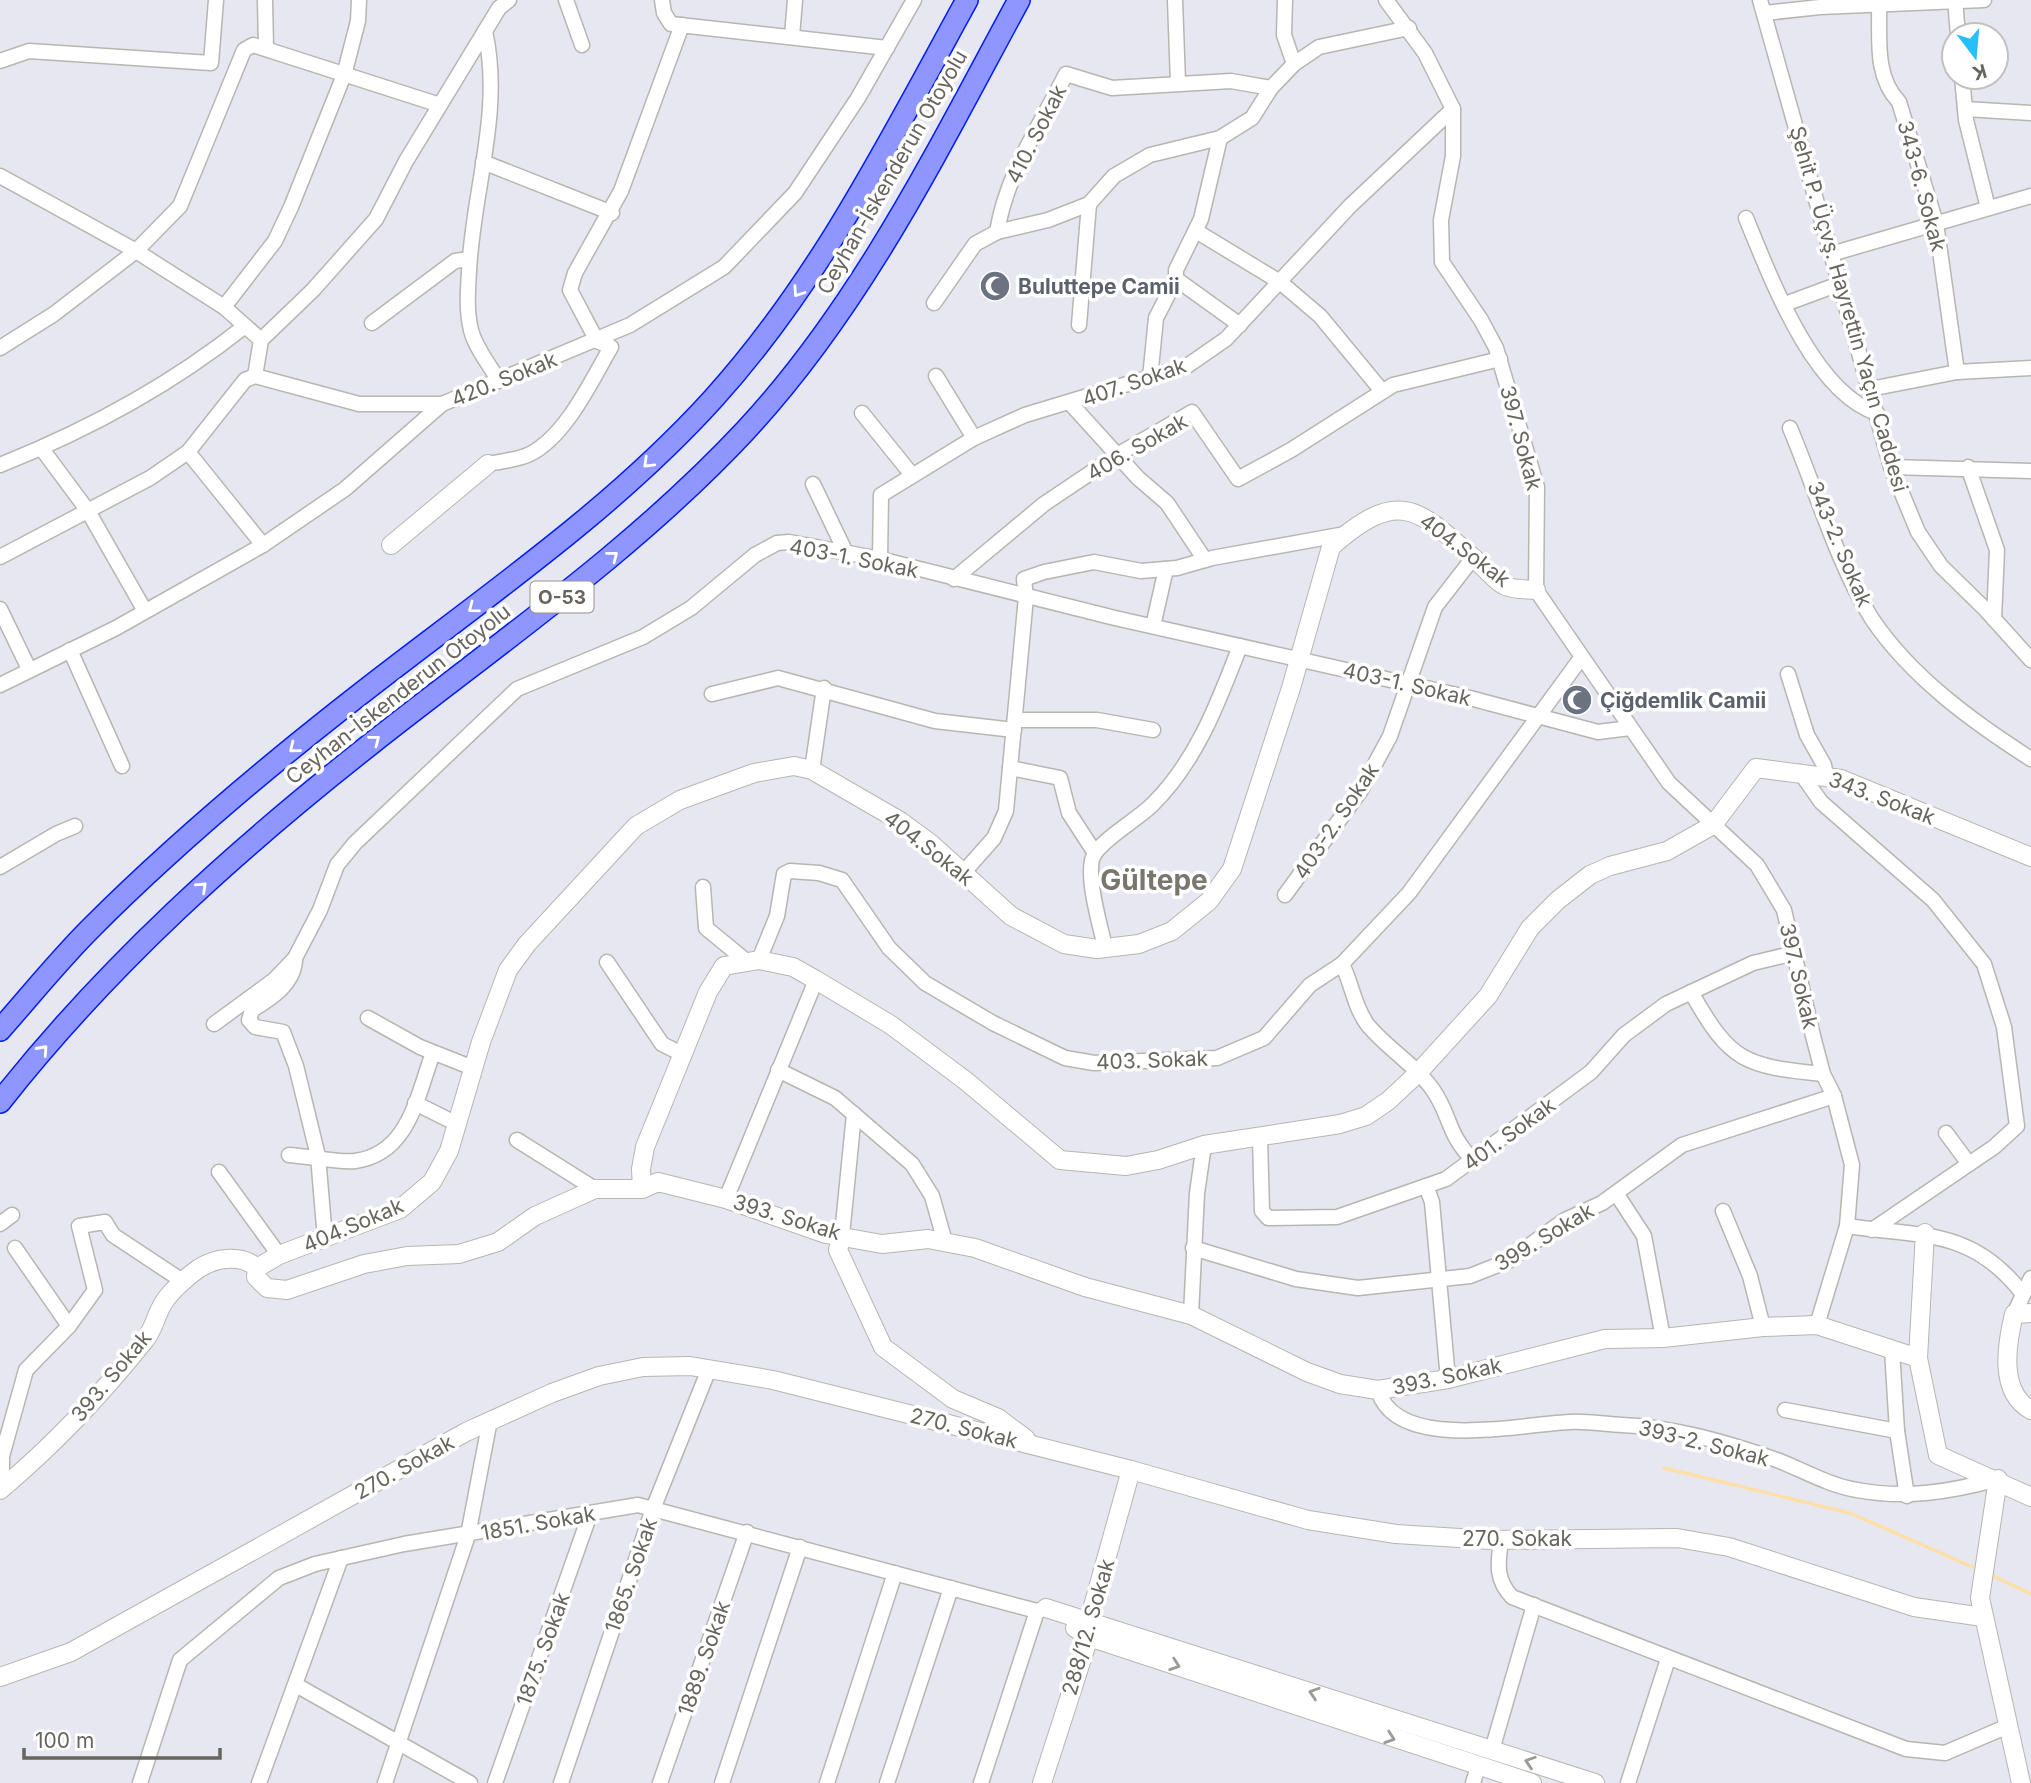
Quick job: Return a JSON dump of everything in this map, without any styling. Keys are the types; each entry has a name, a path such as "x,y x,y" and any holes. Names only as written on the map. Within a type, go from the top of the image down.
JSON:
{"highway":[{"name":"Ceyhan-İskenderun Otoyolu","path":"0,1030 89,930 218,809 345,706 606,504 713,399 783,314 839,231 967,0"},
{"name":"Ceyhan-İskenderun Otoyolu","path":"0,1102 122,961 248,844 373,742 636,538 746,430 820,341 877,255 1018,0"}],"street":[{"path":"0,61 29,51 211,62 216,0"},
{"path":"265,0 266,48"},
{"path":"224,307 275,240 319,143 344,75 358,21 359,0"},
{"path":"0,556 150,478 188,452 245,380 255,376 261,340 313,290 376,219 440,105 499,8 509,0"},
{"path":"566,0 582,45"},
{"path":"662,0 664,13 671,24 887,48"},
{"path":"792,36 795,0"},
{"name":"420. Sokak","path":"255,376 359,404 442,404 630,325 724,267 795,193 887,48 914,0"},
{"path":"1175,0 1178,83"},
{"path":"1285,0 1284,34 1294,64"},
{"name":"397. Sokak","path":"1386,0 1409,28 1453,109 1453,156 1441,220 1442,262 1481,320 1500,359 1537,486 1536,590 1669,783 1757,865 1773,887 1784,911 1823,1074 1834,1096 1852,1165 1847,1226 1817,1325"},
{"path":"1955,0 1957,21"},
{"path":"1763,7 1984,0"},
{"name":"343-6. Sokak","path":"1879,5 1880,66 1887,90 1899,102 1936,223 1957,372"},
{"name":"Şehit P. Üçvş. Hayrettin Yaçın Caddesi","path":"1763,7 1891,467 1918,532 1941,566 2031,660"},
{"path":"391,545 488,464 531,453 555,432 578,405 611,347 597,341 570,290 575,273 611,212 682,25"},
{"path":"934,303 975,244 997,232 1048,220 1089,204 1114,176 1150,155 1220,138 1252,118 1271,88 1294,64 1319,47 1409,28"},
{"path":"485,31 492,63 492,107 469,258 467,303 471,332 499,381"},
{"path":"0,348 54,314 136,251 180,206 244,50 253,45 440,105"},
{"name":"410. Sokak","path":"997,232 1001,205 1016,163 1036,135 1066,74 1112,88 1231,81 1271,88"},
{"path":"1963,91 1988,208"},
{"name":"407. Sokak","path":"880,559 881,495 974,438 1025,415 1070,404 1187,366 1226,339 1350,206 1453,109"},
{"path":"1965,109 2031,113"},
{"path":"1150,378 1156,318 1177,279 1176,270 1196,231 1220,138"},
{"path":"483,162 611,212"},
{"path":"0,176 136,251 224,307 261,340"},
{"path":"1830,254 2031,196"},
{"path":"1079,325 1089,204"},
{"path":"1745,218 1785,304 1834,385 1863,408 1877,413"},
{"path":"1196,231 1280,282 1320,316 1382,391"},
{"path":"372,323 455,261 469,258"},
{"path":"1177,279 1240,325"},
{"path":"1785,304 1839,284"},
{"path":"0,466 42,449 160,387 194,366 245,326"},
{"name":"406. Sokak","path":"954,579 1044,504 1117,455 1192,412 1238,479 1291,450 1382,391 1422,376 1500,359"},
{"path":"1870,389 1957,372 2031,368"},
{"path":"936,376 974,438"},
{"path":"0,685 145,611 262,545 345,489 442,404"},
{"path":"1070,404 1117,455 1167,503 1190,533 1205,560"},
{"path":"862,413 912,475"},
{"name":"343-2. Sokak","path":"1790,428 1844,561 1871,618 1892,644 1971,720 2031,759"},
{"path":"42,449 88,511 145,611"},
{"path":"188,452 262,545"},
{"path":"1891,467 1968,467 2031,471"},
{"path":"1968,467 1997,550 1994,619"},
{"path":"813,484 846,553"},
{"name":"404.Sokak","path":"257,1268 279,1255 325,1240 400,1209 432,1182 449,1151 473,1068 508,970 527,944 636,826 680,800 754,773 794,766 813,770 900,821 1011,916 1064,944 1105,947 1139,944 1172,930 1209,901 1232,869 1299,659 1331,547 1345,534 1397,508 1414,511 1438,527 1507,587 1536,590"},
{"path":"963,873 1001,827 1006,811 1026,597 1024,579 1094,562 1141,571 1166,569 1345,534"},
{"name":"403-1. Sokak","path":"214,1024 274,980 295,958 320,910 337,865 355,843 517,689 643,637 691,608 755,555 777,543 789,542 880,559 1026,597 1410,684 1598,732 1630,728"},
{"name":"403-2. Sokak","path":"1285,895 1362,790 1390,736 1435,607 1473,558"},
{"path":"1153,626 1166,569"},
{"path":"0,610 29,669"},
{"path":"1105,947 1095,905 1091,866 1095,853 1153,803 1191,757 1207,729 1240,646"},
{"path":"70,650 122,766"},
{"name":"403. Sokak","path":"752,960 777,916 784,874 790,871 819,873 842,880 889,948 925,983 1037,1046 1065,1058 1094,1063 1143,1059 1198,1061 1244,1049 1264,1038 1310,985 1342,964 1409,893 1581,658"},
{"path":"1788,674 1807,735 1824,765 1826,776"},
{"path":"712,694 778,677 935,721 1015,725 1097,720 1153,730"},
{"path":"813,770 824,688"},
{"path":"1010,768 1060,778 1069,813 1095,853"},
{"name":"343. Sokak","path":"1713,825 1756,768 1800,772 1841,779 2031,857"},
{"path":"1800,772 1821,802 1933,900 1984,964 2004,1027 2017,1126 1969,1164 1872,1230"},
{"path":"642,1189 641,1169 645,1147 708,992 724,966 752,960 793,967 902,1033 966,1081 1060,1160 1126,1166 1158,1160 1204,1145 1260,1139 1340,1124 1366,1116 1388,1101 1417,1074 1488,996 1530,928 1558,900 1590,876 1610,866 1667,851 1713,825"},
{"path":"0,867 75,826"},
{"path":"704,887 706,928 752,960"},
{"name":"401. Sokak","path":"1260,1139 1262,1211 1268,1218 1337,1217 1446,1179 1591,1073 1624,1035 1667,1004 1753,963 1795,953"},
{"path":"295,958 288,980 275,995 251,1010 249,1020 255,1027 275,1029 285,1035 296,1066 318,1156 325,1240"},
{"path":"607,962 662,1044 684,1055"},
{"path":"1342,964 1352,984 1356,1007 1368,1025 1432,1088 1452,1135 1473,1160"},
{"path":"726,1199 816,980"},
{"path":"1691,992 1707,1020 1741,1058 1756,1065 1823,1074"},
{"path":"368,1018 433,1053 473,1068"},
{"path":"289,1155 318,1156 353,1162 386,1152 408,1123 433,1053"},
{"path":"778,1070 835,1098 901,1153 925,1180 945,1242"},
{"name":"399. Sokak","path":"1193,1248 1296,1279 1358,1288 1437,1280 1487,1271 1508,1261 1545,1233 1602,1203 1682,1145 1834,1096"},
{"path":"415,1104 457,1125"},
{"path":"854,1114 840,1242 883,1347 953,1399 998,1418 1034,1446"},
{"path":"1946,1133 1969,1164"},
{"path":"517,1140 595,1189"},
{"path":"1191,1315 1193,1248 1204,1145"},
{"path":"219,1172 279,1255"},
{"name":"393. Sokak","path":"1,1489 42,1455 99,1396 148,1337 164,1301 200,1268 238,1257 248,1259 257,1268 256,1278 267,1288 287,1290 364,1264 407,1256 459,1254 498,1242 535,1216 595,1189 642,1189 658,1182 726,1199 825,1234 840,1242 882,1244 928,1239 975,1248 1086,1287 1191,1315 1307,1373 1340,1384 1378,1390 1448,1379 1605,1339 1663,1338 1763,1327 1817,1325 1918,1358"},
{"path":"1426,1186 1432,1202 1448,1379"},
{"path":"1616,1193 1644,1236 1663,1338"},
{"path":"1723,1211 1750,1276 1763,1327"},
{"path":"1,1489 2,1456 26,1370 69,1326 95,1290 79,1226 105,1222 114,1235 184,1282"},
{"path":"1847,1226 1925,1233 1952,1241 1986,1256 2023,1294"},
{"path":"1925,1233 1918,1358 1938,1455 1998,1479 2031,1497"},
{"path":"15,1248 69,1326"},
{"path":"2031,1279 2023,1294 2023,1313 2007,1368 2015,1394 2031,1410"},
{"path":"1892,1350 1897,1431 1907,1496"},
{"name":"270. Sokak","path":"0,1677 71,1652 491,1420 599,1376 643,1367 690,1366 773,1380 1131,1470 1308,1520 1396,1534 1501,1540 1640,1536 1690,1540 1729,1547 1914,1607 1983,1617"},
{"name":"1865. Sokak","path":"561,1783 653,1509 709,1369"},
{"name":"393-2. Sokak","path":"1378,1390 1381,1400 1389,1409 1433,1430 1497,1429 1570,1422 1644,1426 1738,1448 1854,1490 1907,1496 1950,1492 1998,1479"},
{"path":"1785,1410 1897,1431"},
{"path":"385,1783 468,1535 491,1420"},
{"name":"288/12. Sokak","path":"1046,1782 1131,1470"},
{"path":"1998,1479 1980,1598 2021,1783"},
{"name":"1851. Sokak","path":"140,1783 180,1660 279,1578 341,1558 404,1544 638,1506 1042,1610"},
{"name":"1875. Sokak","path":"495,1783 590,1514"},
{"name":"1889. Sokak","path":"660,1783 747,1532"},
{"path":"1501,1540 1497,1573 1502,1587 1512,1597 1906,1749 1945,1754 2008,1726"},
{"path":"722,1783 800,1547"},
{"path":"259,1783 341,1558"},
{"path":"827,1783 895,1573"},
{"path":"887,1783 951,1588"},
{"path":"1492,1750 1534,1605"},
{"path":"981,1783 1042,1610 1088,1630 1476,1775 1532,1783"},
{"path":"1088,1630 1595,1783"},
{"path":"1628,1783 1668,1659"},
{"path":"296,1685 470,1783"}],"waterway":[{"path":"1664,1468 1850,1513 1977,1569"},
{"path":"1991,1575 2031,1594"}],"place":[{"name":"Buluttepe Camii","path":"995,286"},
{"name":"Çiğdemlik Camii","path":"1577,700"}],"district":[{"name":"Gültepe","path":"1154,880"}]}
